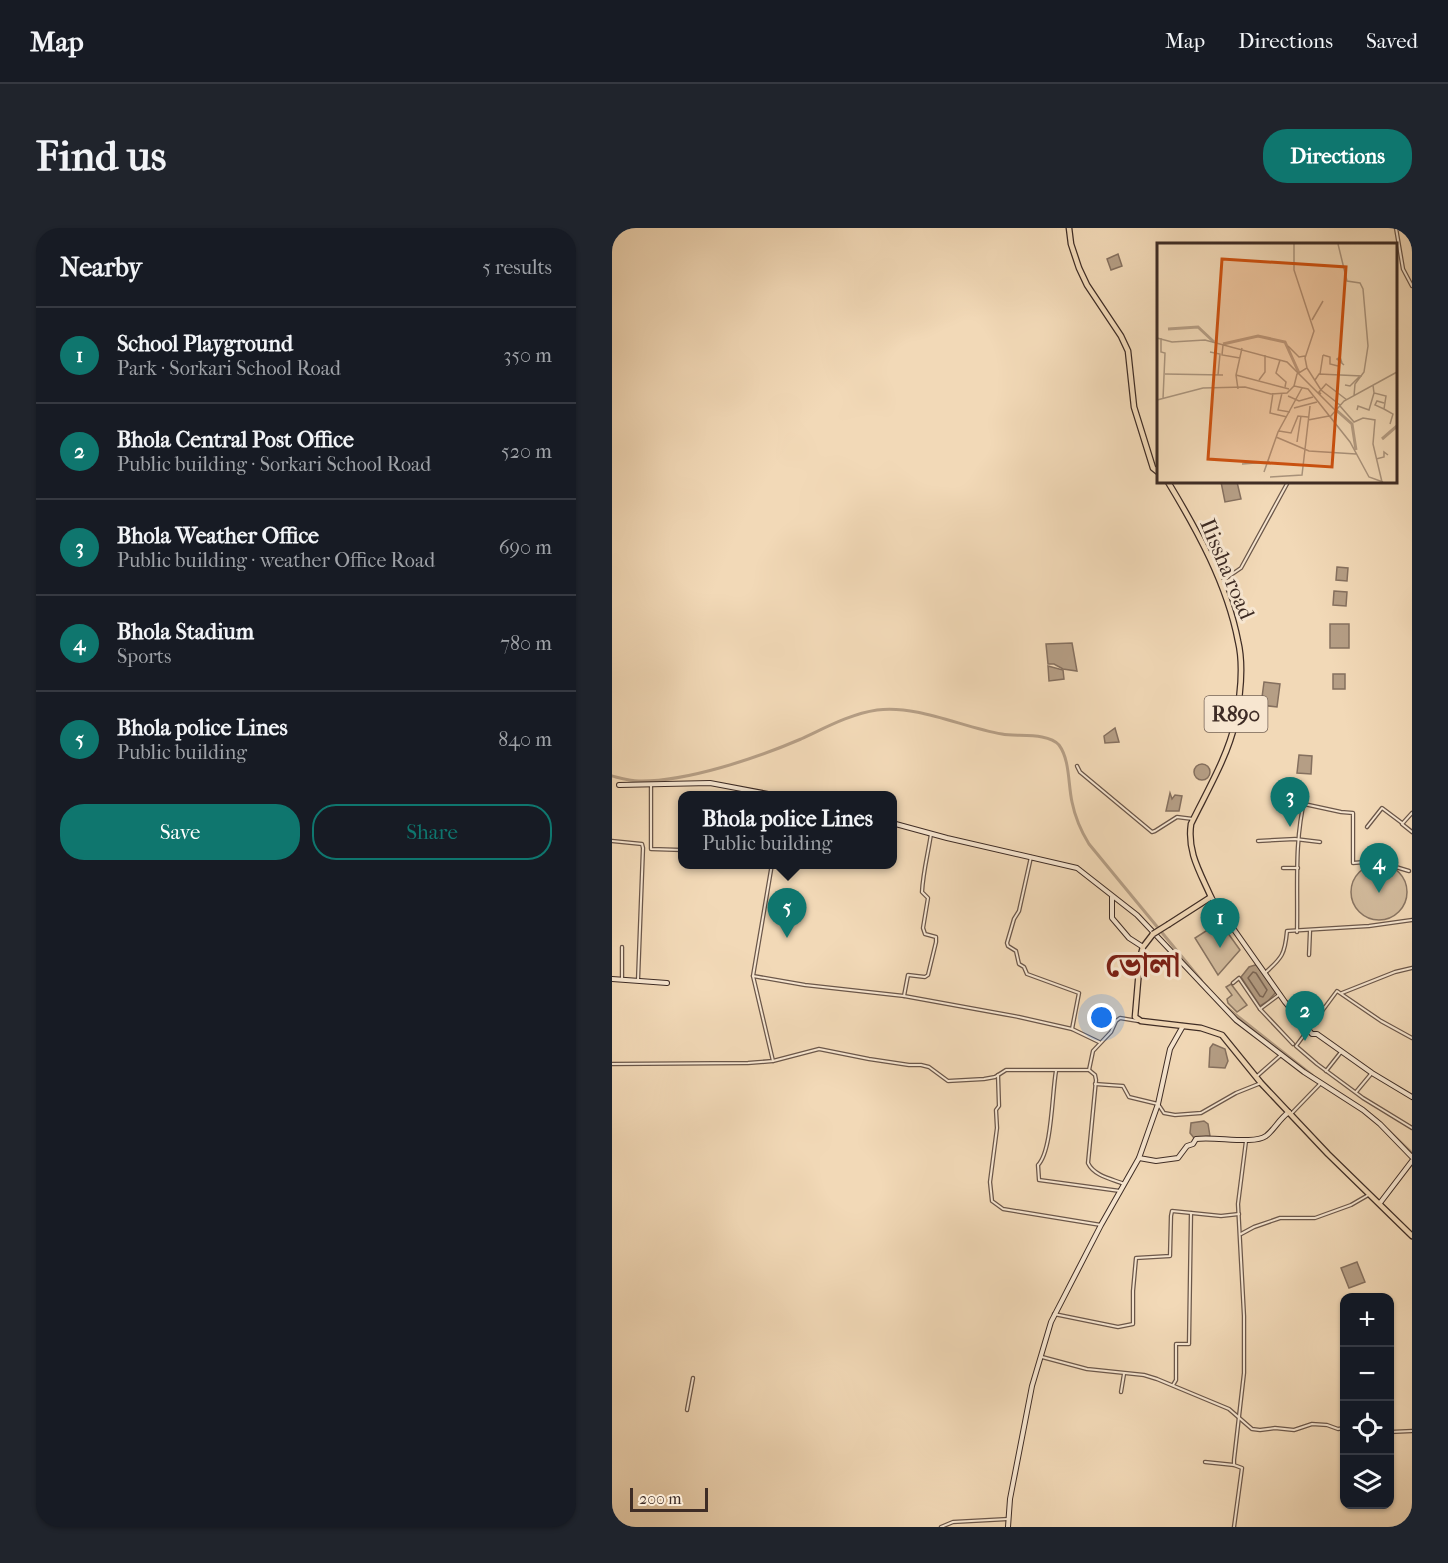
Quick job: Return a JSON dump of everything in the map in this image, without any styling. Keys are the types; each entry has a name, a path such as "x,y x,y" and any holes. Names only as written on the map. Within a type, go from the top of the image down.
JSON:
{"main road":[{"path":"1069,228 1074,252 1087,285 1121,336 1128,351 1136,414 1153,468 1157,471"},
{"name":"Ilissha road","path":"1169,483 1213,566 1238,641 1240,654 1235,725 1193,819 1190,831 1192,854 1211,897"},
{"path":"1211,897 1153,934 1143,947 1140,957 1135,1017 1141,1021 1218,1032 1261,1083 1412,1236"}],"street":[{"path":"1396,228 1403,269 1412,286"},
{"path":"1219,582 1241,568 1287,483"},
{"path":"1077,766 1080,772 1152,832 1177,817 1193,819"},
{"path":"612,783 619,785 710,783 756,791"},
{"path":"651,784 651,849 678,850"},
{"path":"1297,932 1298,868 1305,798"},
{"path":"1304,804 1353,813 1353,863 1376,861 1409,870"},
{"path":"1367,827 1382,808 1412,832"},
{"path":"1402,823 1412,813"},
{"path":"897,824 1077,868 1137,915 1236,1020 1353,1103 1380,1124 1412,1156"},
{"path":"904,996 908,975 925,977 928,975 936,942 936,937 925,934 923,928 928,898 922,892 923,872 927,863 931,834"},
{"path":"1258,841 1300,839 1320,842"},
{"path":"612,841 642,844 643,848 638,980"},
{"path":"1030,856 1019,911 1014,919 1007,944 1016,951 1019,964 1024,967 1027,974 1079,993 1072,1029"},
{"path":"1283,868 1298,868"},
{"path":"770,869 753,976 773,1061"},
{"path":"1112,897 1112,918 1129,938 1143,947"},
{"path":"1211,897 1280,994 1313,1035 1317,1034 1412,1097"},
{"path":"1265,973 1279,962 1283,955 1287,931 1369,927 1412,920"},
{"path":"1309,955 1310,931"},
{"path":"622,947 622,979"},
{"path":"1342,993 1395,972 1412,968"},
{"path":"753,976 805,985 904,996 1008,1015 1072,1029 1101,1042"},
{"path":"1233,983 1239,978 1267,1018 1293,1044"},
{"path":"612,979 667,983"},
{"path":"1412,1038 1381,1021 1342,993 1335,992 1296,1046 1326,1071 1412,1128"},
{"path":"1260,1009 1280,994"},
{"path":"1089,1070 1093,1051 1118,1019 1141,1021"},
{"path":"1008,1527 1010,1499 1032,1386 1054,1314 1139,1158 1158,1104 1170,1049 1183,1026"},
{"path":"612,1064 748,1063 773,1061 825,1049 869,1059 929,1067 948,1081 984,1079 1006,1070 1089,1070 1095,1075 1095,1084 1088,1163 1090,1169 1124,1184"},
{"path":"1326,1071 1341,1051"},
{"path":"1256,1077 1282,1054"},
{"path":"1056,1071 1048,1143 1044,1158 1038,1165 1039,1180 1120,1191"},
{"path":"1356,1092 1372,1072"},
{"path":"998,1075 999,1106 996,1110 997,1128 990,1182 992,1201 1003,1209 1101,1225"},
{"path":"1095,1084 1123,1086 1129,1097 1158,1104 1164,1113 1175,1115 1201,1113 1236,1093 1261,1083"},
{"path":"1139,1158 1156,1161 1178,1158 1196,1139 1207,1137 1255,1141 1264,1137 1280,1119 1290,1113 1322,1083"},
{"path":"1234,1465 1236,1430 1240,1418 1244,1374 1239,1200 1246,1141"},
{"path":"1380,1203 1412,1161"},
{"path":"1241,1234 1280,1218 1315,1218 1351,1205 1370,1194"},
{"path":"1054,1314 1118,1327 1133,1324 1136,1257 1170,1256 1171,1213 1173,1211 1221,1216 1239,1214"},
{"path":"1172,1386 1176,1380 1176,1344 1189,1344 1191,1213"},
{"path":"1041,1357 1087,1369 1144,1375 1218,1404 1252,1429 1294,1430 1312,1424 1340,1429"},
{"path":"1121,1392 1124,1374"},
{"path":"687,1410 693,1378"},
{"path":"1394,1432 1412,1431"},
{"path":"1205,1462 1242,1468 1234,1527"},
{"path":"941,1527 952,1522 1008,1519"}],"shaded area":[{"path":"1379,864 1390,866 1399,872 1405,881 1407,892 1405,903 1399,912 1390,918 1379,920 1368,918 1359,912 1353,903 1351,892 1353,881 1359,872 1368,866"},
{"path":"1220,922 1240,950 1218,975 1195,938"},
{"path":"1231,984 1247,1005 1237,1012 1227,999 1232,995 1226,987"}],"water":[{"path":"1118,254 1122,266 1111,270 1107,259"},
{"path":"1221,483 1237,483 1241,499 1225,502"},
{"path":"1337,567 1348,568 1347,581 1336,580"},
{"path":"1334,591 1347,592 1346,606 1333,605"},
{"path":"1330,624 1349,624 1349,648 1330,648"},
{"path":"1072,643 1077,671 1048,664 1046,644"},
{"path":"1048,666 1063,670 1064,679 1049,681"},
{"path":"1333,674 1345,674 1345,689 1333,689"},
{"path":"1264,682 1280,684 1277,707 1261,705"},
{"path":"1115,728 1119,742 1105,743 1104,736"},
{"path":"1299,755 1312,756 1311,774 1297,773"},
{"path":"1199,764 1205,764 1210,772 1208,778 1199,780 1194,775 1194,769"},
{"path":"1170,793 1172,799 1175,795 1182,796 1179,811 1166,811"},
{"path":"1260,966 1277,991 1260,1006 1241,977 1249,967"},
{"path":"1213,1044 1225,1049 1228,1061 1225,1068 1209,1067 1210,1048"},
{"path":"1204,1121 1208,1124 1210,1136 1194,1138 1190,1133 1191,1123"},
{"path":"1357,1262 1365,1282 1349,1288 1341,1268"}],"waterway":[{"path":"612,776 639,781 658,780 721,768 764,754 847,718 877,710 908,711 1002,734 1048,738 1059,745 1063,751 1075,813 1089,844 1201,980"},
{"path":"1226,1007 1312,1075"},
{"path":"1388,1130 1412,1153"}],"place":[{"name":"Bhola Weather Office","path":"1290,827"},
{"name":"Bhola Stadium","path":"1379,893"},
{"name":"Bhola police Lines","path":"787,938"},
{"name":"School Playground","path":"1220,948"},
{"name":"Bhola Central Post Office","path":"1305,1041"}],"district":[{"name":"ভোলা","path":"1143,965"}]}
